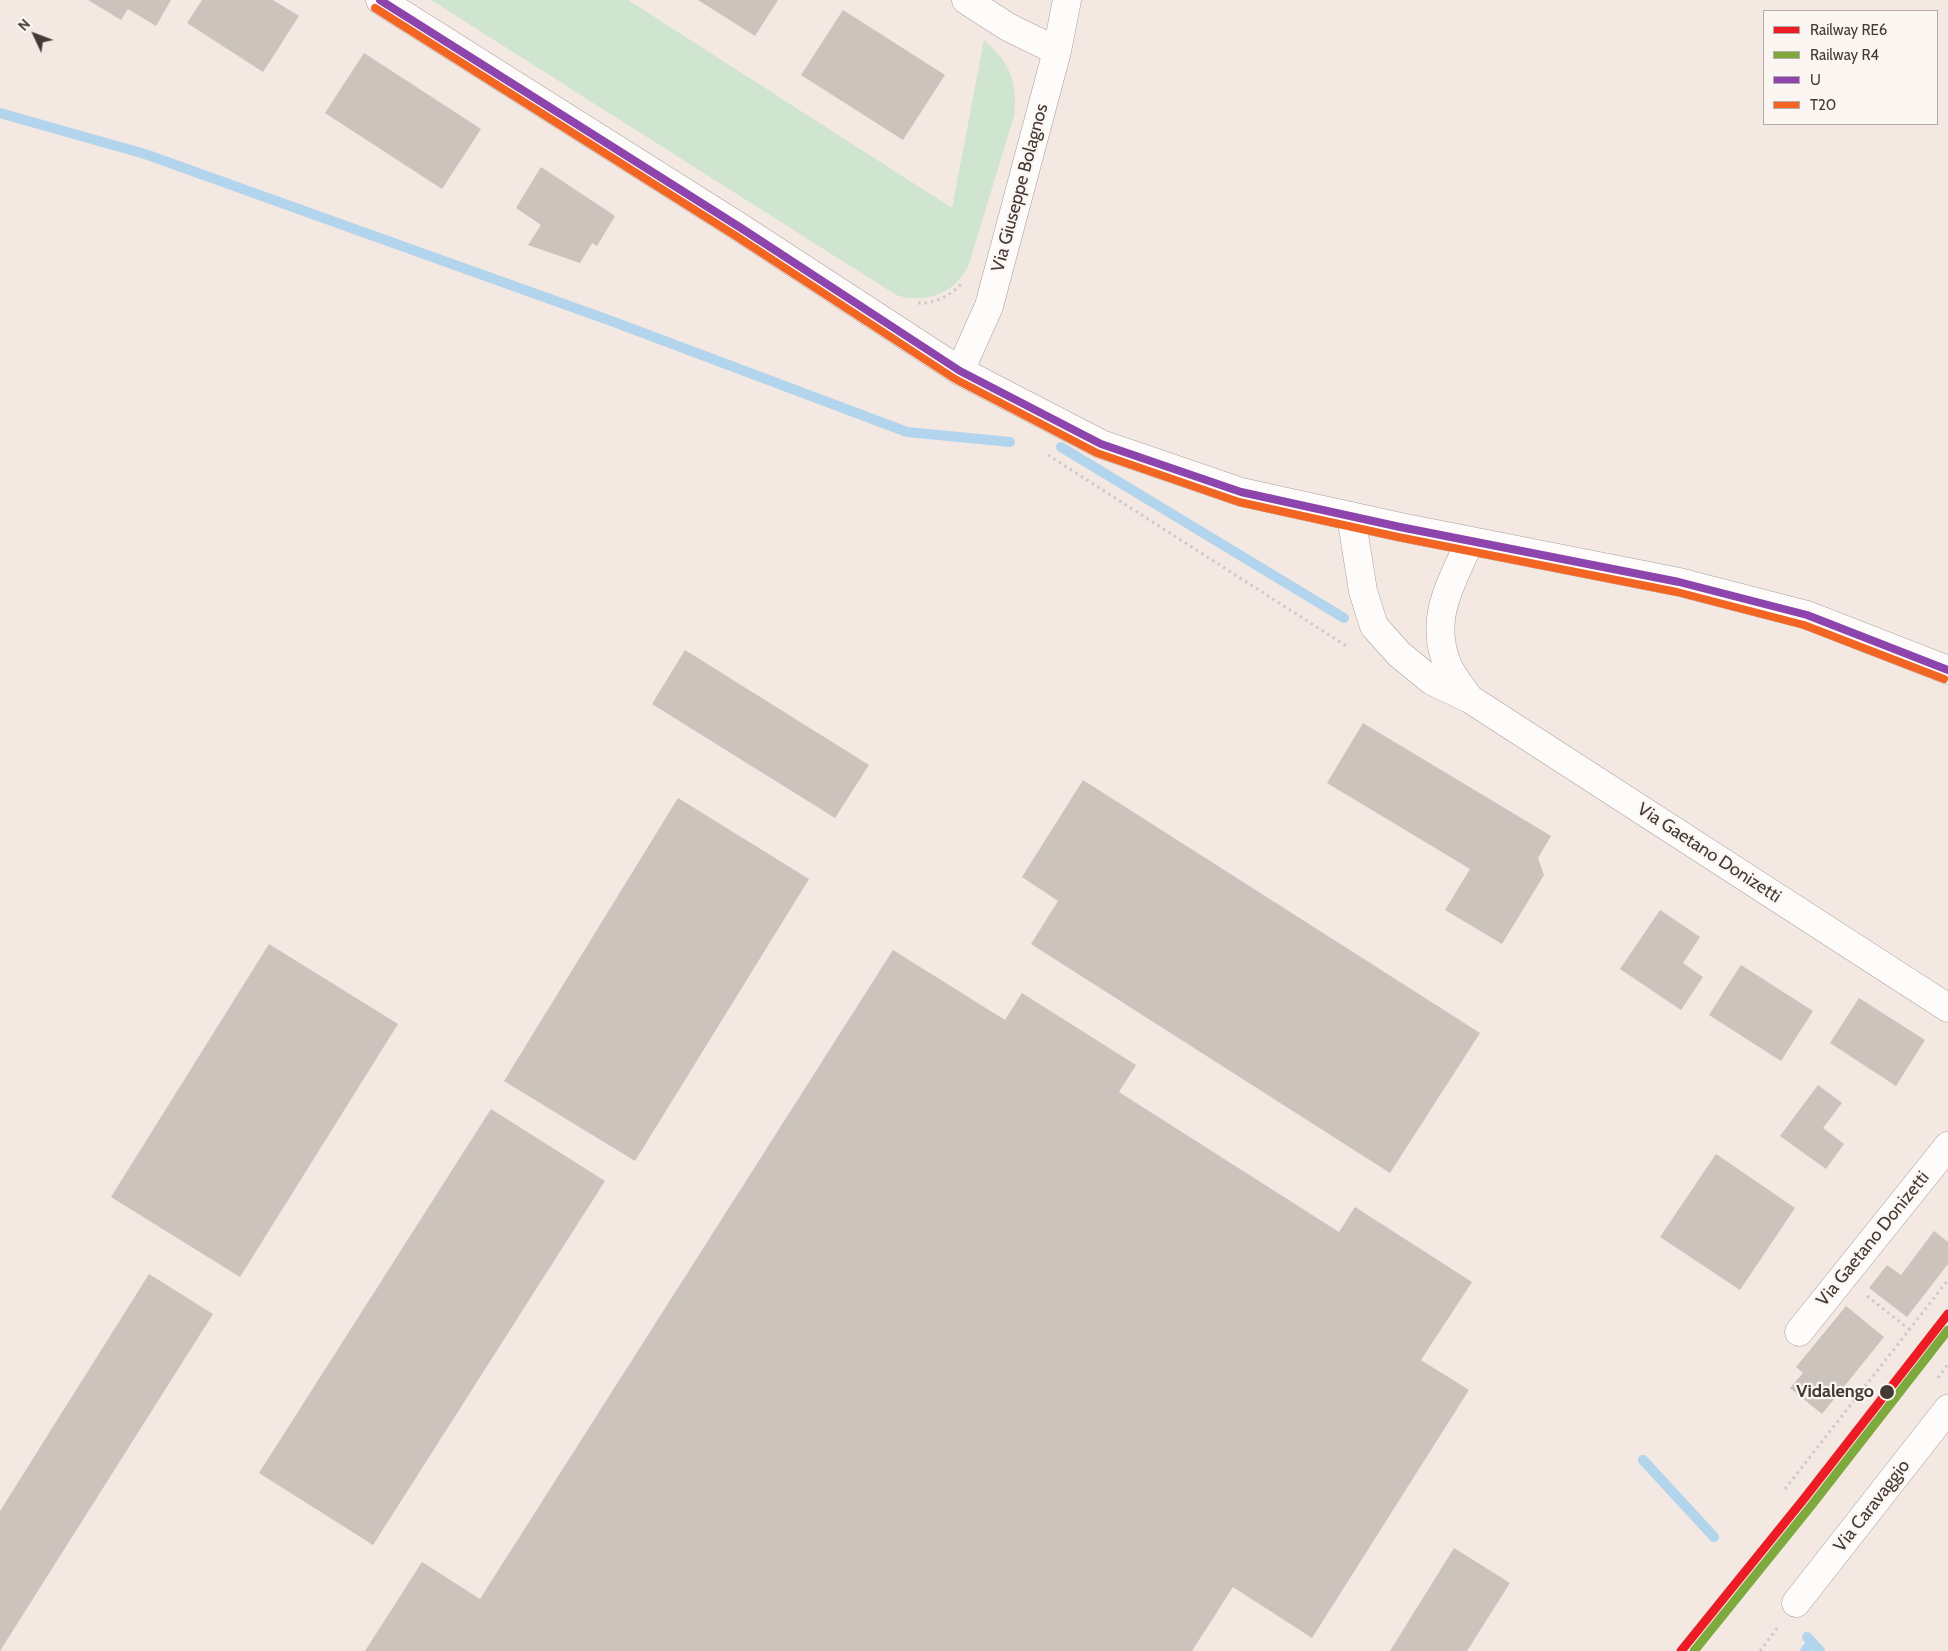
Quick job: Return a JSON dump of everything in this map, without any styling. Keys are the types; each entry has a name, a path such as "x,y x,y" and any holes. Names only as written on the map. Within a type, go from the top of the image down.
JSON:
{"street":[{"path":"380,0 732,223 960,371 1100,444 1241,492 1470,541 1679,582 1807,615 1948,670"},
{"path":"966,0 1008,27 1057,51"},
{"name":"Via Giuseppe Bolagnos","path":"960,371 988,306 1057,51 1067,0"},
{"name":"Via Gaetano Donizetti","path":"1351,516 1364,591 1374,626 1399,654 1432,681 1470,700 1948,1008"},
{"name":"Via Gaetano Donizetti","path":"1470,541 1444,603 1439,628 1442,648 1449,668 1470,700"},
{"name":"Via Gaetano Donizetti","path":"1799,1332 1948,1146"},
{"name":"Via Caravaggio","path":"1796,1603 1948,1409"}],"path":[{"path":"913,303 924,304 946,296 962,283"},
{"path":"1042,451 1356,652"},
{"path":"1843,1277 1910,1330"},
{"path":"1785,1489 1948,1280"}],"green space":[{"path":"431,0 628,0 952,208 984,40 1006,65 1013,83 1015,104 1014,116 968,267 955,284 938,294 918,298 896,295"}],"building":[{"path":"88,0 171,0 156,26 128,9 121,20"},
{"path":"202,0 273,0 299,16 263,72 187,23"},
{"path":"698,0 778,0 755,36"},
{"path":"843,10 945,75 903,140 801,75"},
{"path":"364,53 481,129 442,189 325,113"},
{"path":"541,167 615,216 597,246 592,243 580,263 528,245 541,225 516,208"},
{"path":"685,650 869,765 835,818 652,704"},
{"path":"1363,723 1551,836 1538,858 1544,875 1502,944 1445,910 1470,869 1327,783"},
{"path":"1083,780 1480,1033 1390,1173 1031,944 1058,901 1022,877"},
{"path":"678,798 809,879 635,1161 504,1081"},
{"path":"1660,910 1700,937 1683,963 1703,977 1681,1010 1620,969"},
{"path":"269,944 398,1024 240,1277 111,1197"},
{"path":"893,950 1005,1020 1022,993 1136,1065 1119,1092 1339,1232 1355,1207 1472,1282 1421,1360 1469,1390 1312,1638 1233,1587 1192,1651 365,1651 422,1562 480,1599"},
{"path":"1741,965 1813,1011 1781,1061 1709,1015"},
{"path":"1859,998 1925,1040 1896,1086 1830,1043"},
{"path":"1818,1085 1842,1103 1823,1128 1844,1144 1826,1169 1780,1136"},
{"path":"491,1109 605,1181 373,1545 259,1473"},
{"path":"1716,1154 1795,1208 1740,1290 1660,1237"},
{"path":"1934,1231 1948,1242 1948,1264 1907,1317 1869,1288 1887,1265 1901,1275"},
{"path":"149,1274 213,1314 0,1651 0,1511"},
{"path":"1846,1306 1884,1337 1822,1414 1790,1388 1803,1373 1796,1367"},
{"path":"1454,1548 1510,1583 1467,1651 1390,1651"}],"waterway":[{"path":"0,113 145,154 614,322 907,432 1010,442"},
{"path":"1061,447 1344,618"},
{"path":"1643,1460 1714,1537"},
{"path":"1807,1637 1820,1651"},
{"path":"1805,1651 1812,1642"}],"rail line":[{"name":"RE6","path":"1681,1651 1803,1500 1948,1314"},
{"name":"R4","path":"1694,1651 1811,1506 1948,1330"}],"transit line":[{"name":"U","path":"380,0 741,228 960,371 1101,444 1241,492 1400,527 1679,582 1807,615 1948,670"},
{"name":"T20","path":"375,8 736,236 955,379 1097,453 1239,502 1398,537 1677,592 1804,625 1944,679"}],"place":[{"name":"Vidalengo","path":"1887,1392"}]}
